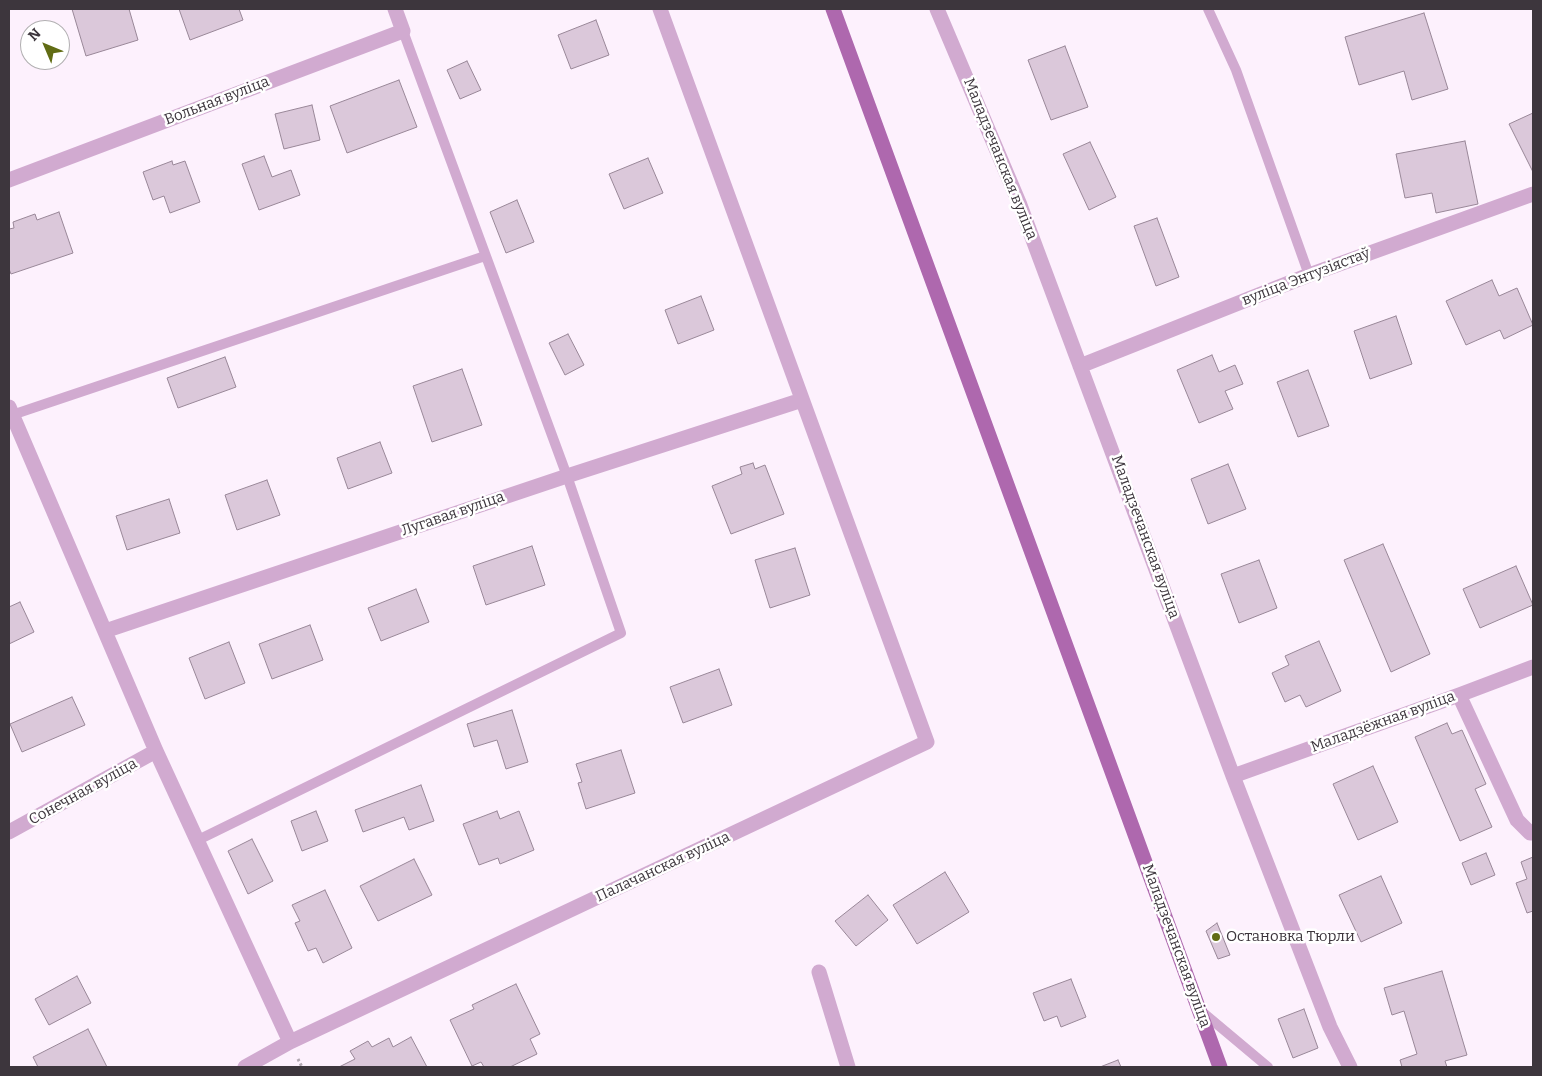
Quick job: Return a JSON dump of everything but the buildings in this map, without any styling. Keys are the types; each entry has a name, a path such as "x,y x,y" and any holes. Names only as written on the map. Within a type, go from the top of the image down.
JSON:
{"main road":[{"name":"Маладзечанская вуліца","path":"833,9 1220,1067"}],"street":[{"path":"395,9 403,31"},
{"path":"660,9 802,400"},
{"name":"Маладзечанская вуліца","path":"936,9 1020,205 1233,776 1330,1027 1350,1067"},
{"name":"Вольная вуліца","path":"9,180 403,31"},
{"name":"вуліца Энтузіястаў","path":"1080,366 1309,275 1533,194"},
{"name":"Лугавая вуліца","path":"105,631 567,476 802,400"},
{"name":"Палачанская вуліца","path":"290,1042 927,742 802,400"},
{"path":"10,411 156,751 290,1042 265,1062 245,1067"},
{"name":"Маладзёжная вуліца","path":"1233,776 1533,667"},
{"path":"1459,695 1517,820 1530,833 1533,833"},
{"name":"Сонечная вуліца","path":"9,832 156,751"},
{"path":"819,972 848,1067"}],"lane":[{"path":"1208,9 1236,70 1309,275"},
{"path":"198,840 621,633 567,476 403,31"},
{"path":"10,411 485,256"},
{"path":"1199,1009 1268,1067"}],"place":[{"name":"Остановка Тюрли","path":"1216,937"}]}
